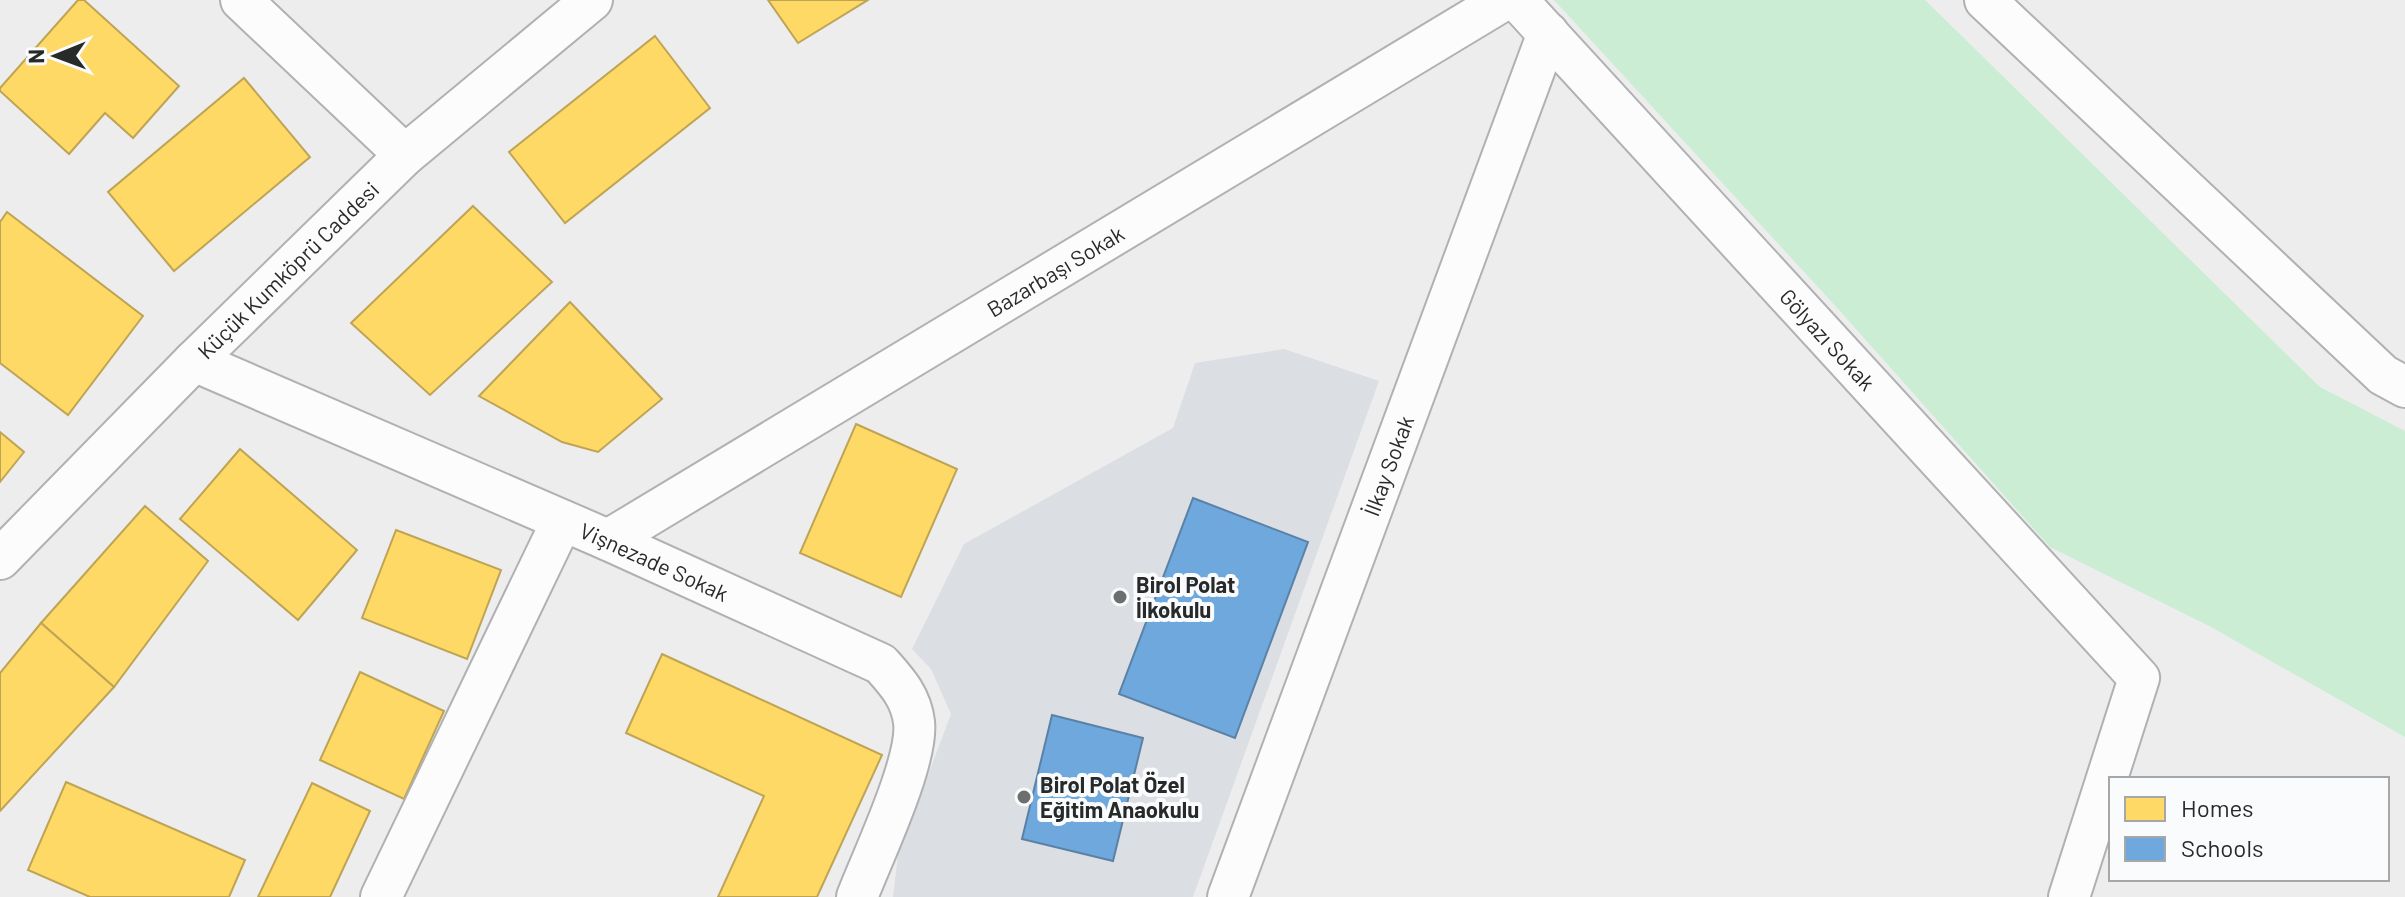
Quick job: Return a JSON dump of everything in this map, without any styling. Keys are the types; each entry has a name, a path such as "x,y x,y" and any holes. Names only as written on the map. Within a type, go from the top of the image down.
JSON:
{"street":[{"path":"241,0 405,155"},
{"name":"Küçük Kumköprü Caddesi","path":"0,559 194,361 405,155 592,0"},
{"name":"Bazarbaşı Sokak","path":"608,540 1504,0"},
{"name":"Gölyazı Sokak","path":"1517,0 2139,678 2069,897"},
{"path":"1985,0 2398,370"},
{"name":"İlkay Sokak","path":"1228,897 1548,33"},
{"name":"Vişnezade Sokak","path":"194,361 608,540 881,664 904,690 914,722 912,756 857,897"},
{"path":"381,897 562,521"}],"shaded area":[{"name":"Birol Polat İlkokulu","path":"1284,349 1379,381 1193,897 893,897 898,855 951,714 931,669 912,649 964,544 1173,428 1195,363"}],"green space":[{"path":"1554,0 1925,0 2320,387 2405,431 2405,737 2211,627 2050,547 1840,311"}],"building: Homes":[{"path":"78,0 84,0 179,86 133,138 105,113 69,154 0,88"},
{"path":"768,0 868,0 798,43"},
{"path":"655,36 710,108 565,223 509,152"},
{"path":"244,78 310,157 174,271 108,192"},
{"path":"473,206 552,282 430,395 351,323"},
{"path":"7,212 143,316 68,415 0,363 0,222"},
{"path":"570,302 662,399 598,452 562,442 479,396"},
{"path":"856,424 957,469 901,597 800,553"},
{"path":"0,432 24,452 0,482"},
{"path":"240,449 357,550 298,620 180,519"},
{"path":"145,506 208,561 114,687 41,623"},
{"path":"396,530 501,570 467,659 362,618"},
{"path":"41,623 114,687 0,811 0,673"},
{"path":"662,654 882,755 817,897 718,897 764,796 626,733"},
{"path":"360,672 444,711 404,799 320,760"},
{"path":"66,782 245,860 229,897 90,897 28,870"},
{"path":"312,783 370,811 330,897 258,897"}],"building: Schools":[{"path":"1193,498 1308,542 1235,738 1119,694"},
{"path":"1052,715 1143,738 1113,861 1022,839"}],"place":[{"name":"Birol Polat İlkokulu","path":"1120,597"},
{"name":"Birol Polat Özel Eğitim Anaokulu","path":"1024,797"}]}
